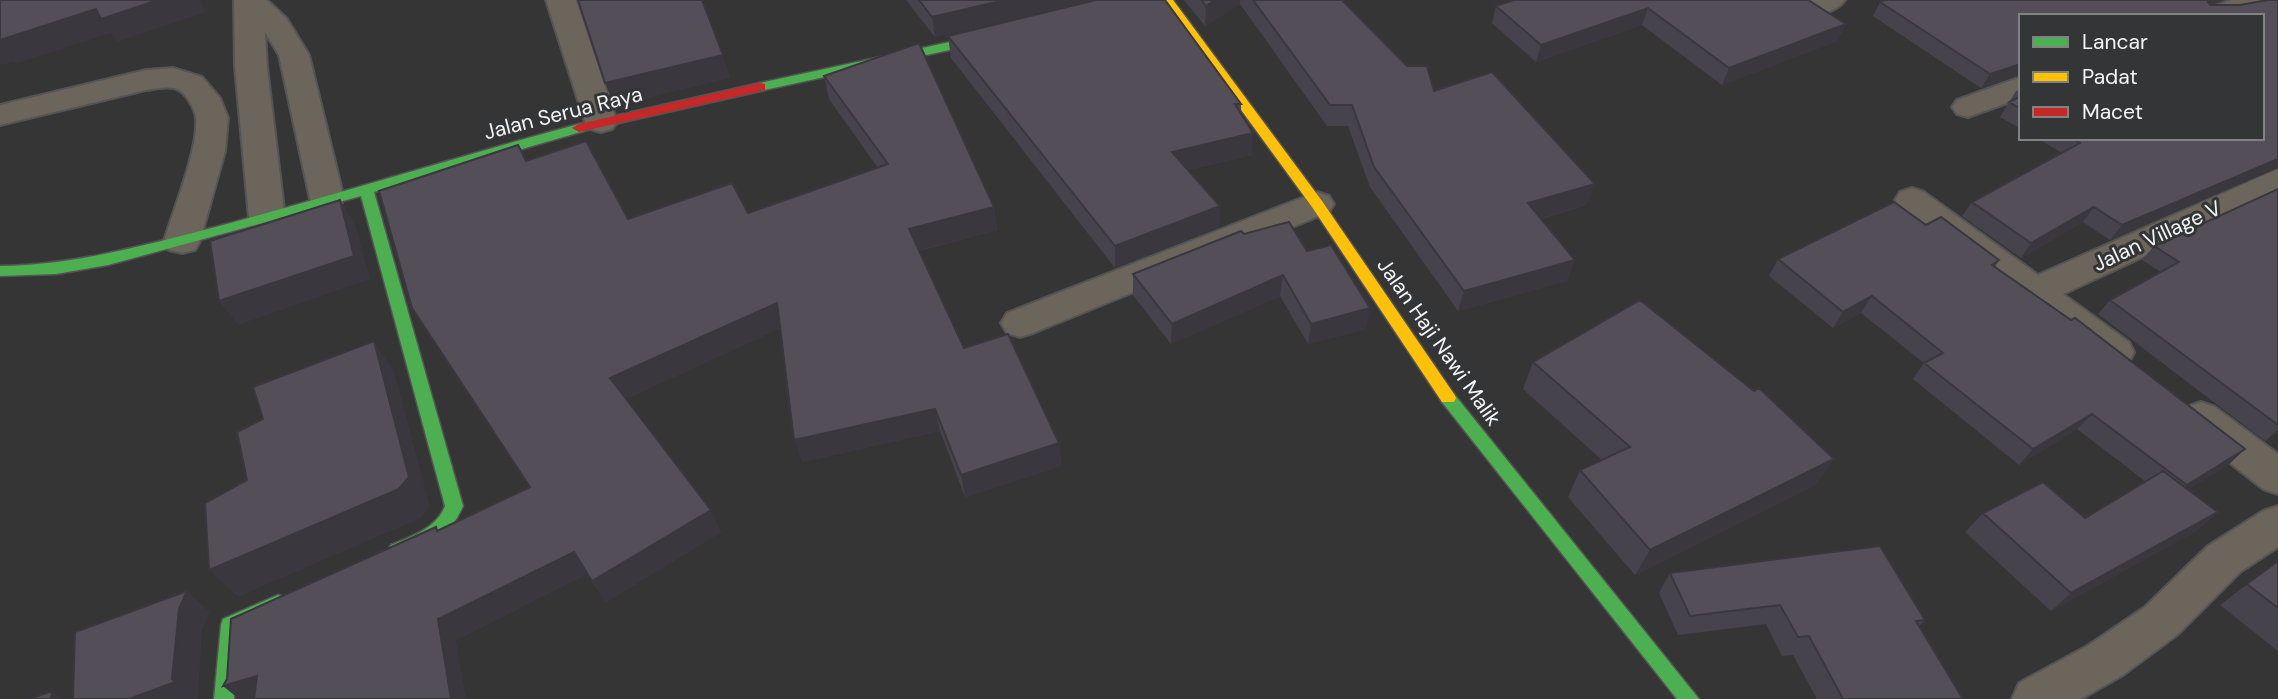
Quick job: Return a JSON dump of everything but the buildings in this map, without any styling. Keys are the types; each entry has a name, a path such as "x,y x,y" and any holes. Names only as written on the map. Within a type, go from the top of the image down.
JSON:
{"main road":[{"name":"Jalan Haji Nawi Malik","path":"1167,0 1317,204 1448,398 1689,699"},
{"name":"Jalan Serua Raya","path":"0,271 41,272 91,264 267,218 601,122 1019,31"},
{"path":"366,188 454,506 451,521 437,533 387,555"},
{"path":"224,699 230,625 299,593"}],"street":[{"path":"250,0 276,24 294,55 327,199"},
{"path":"250,0 251,67 267,218"},
{"path":"561,0 601,122"},
{"path":"2220,14 2258,0"},
{"path":"251,67 294,55"},
{"path":"0,115 146,80 173,78 191,84 204,98 212,118 208,151 182,241"},
{"path":"1968,107 2019,88"},
{"name":"Jalan Village V","path":"2036,291 2278,180"},
{"path":"1912,200 2145,375"},
{"path":"1020,323 1317,204"},
{"path":"2178,400 2277,475"},
{"path":"2036,699 2106,660 2161,621 2224,559 2278,524"}],"traffic: fast":[{"path":"760,87 1001,35"},
{"path":"0,271 82,265 135,253 579,128"},
{"path":"366,188 454,506 439,530 397,550"},
{"path":"1448,398 1689,699"},
{"path":"224,699 230,625 278,603"}],"traffic: slow":[{"path":"1167,0 1317,204 1448,398"}],"traffic: jam":[{"path":"579,128 760,87"}]}
